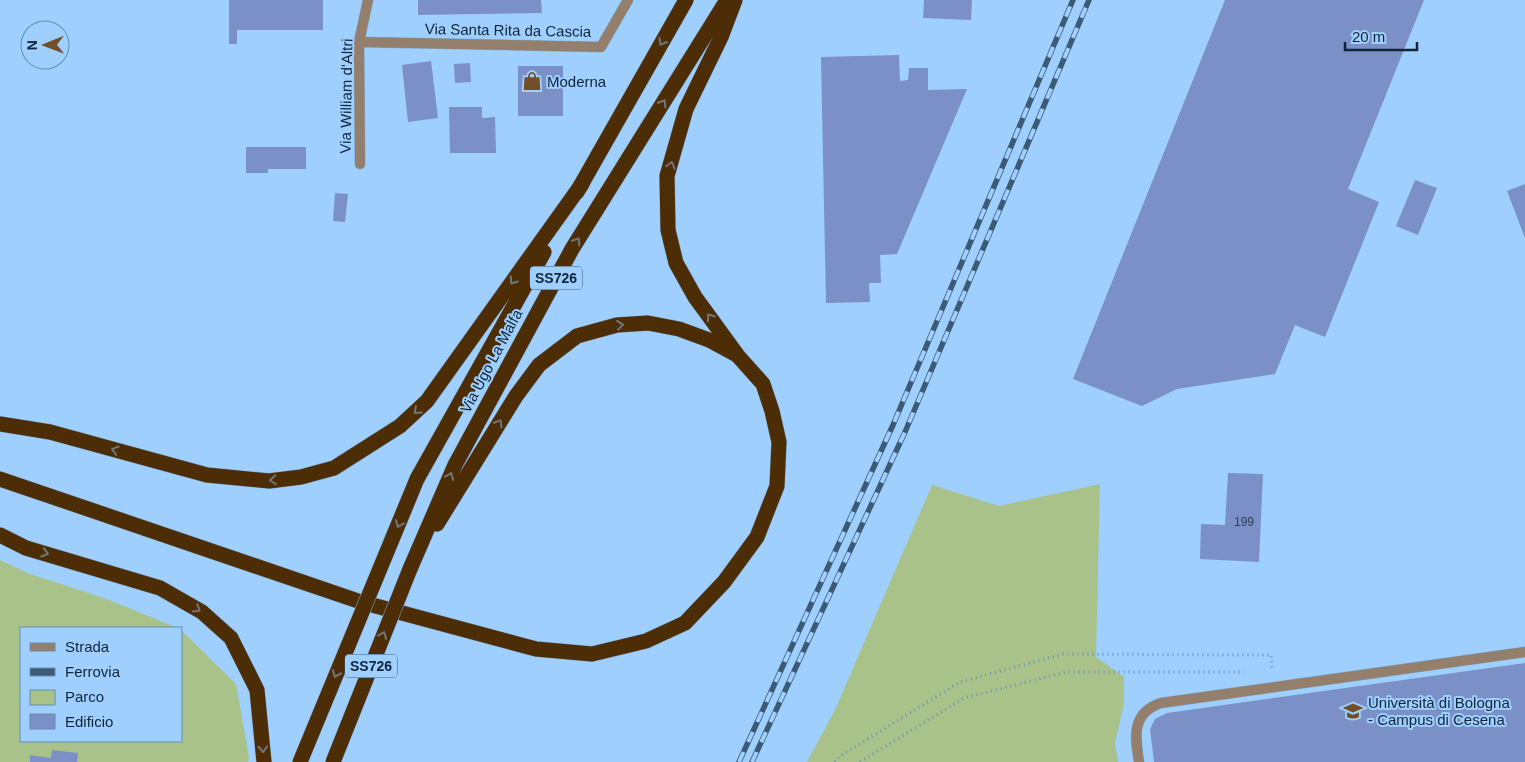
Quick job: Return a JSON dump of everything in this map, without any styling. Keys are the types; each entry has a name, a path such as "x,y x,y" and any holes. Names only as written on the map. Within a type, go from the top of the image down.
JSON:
{"highway":[{"name":"Via Ugo La Malfa","path":"300,762 417,479 686,0"},
{"name":"Via Ugo La Malfa","path":"333,762 410,569 455,465 572,249 727,0"},
{"path":"0,479 361,602 536,649 592,654 646,641 685,623 724,582 757,537 777,486 779,442 763,384 738,356 695,297 676,263 668,230 668,176 686,109 721,36 735,0"},
{"path":"0,424 50,432 207,475 268,481 301,477 334,468 400,426 427,401 582,184"},
{"path":"410,569 516,396 539,365 577,336 617,325 648,323 679,329 709,340 738,356"},
{"path":"0,535 26,548 160,588 202,612 231,638 257,690 264,762"}],"street":[{"name":"Via William d'Altri","path":"360,164 360,42 368,0"},
{"name":"Via Santa Rita da Cascia","path":"360,42 601,47 628,0"},
{"path":"1139,762 1135,732 1144,714 1160,703 1525,652"}],"path":[{"path":"835,762 840,756 960,682 1064,654 1271,655 1272,672 1282,671"},
{"path":"860,762 964,698 1066,672 1252,672"}],"green space":[{"path":"1100,484 1096,657 1124,677 1124,703 1115,743 1118,762 807,762 835,710 932,485 999,506"},
{"path":"0,560 30,574 104,598 176,627 20,627 20,742 182,742 182,631 236,684 249,757 248,762 0,762"}],"building":[{"path":"229,0 323,0 323,30 237,30 237,44 229,44"},
{"path":"418,0 541,0 542,13 418,15"},
{"path":"924,0 972,0 971,20 923,18"},
{"path":"1225,0 1424,0 1348,189 1379,202 1325,337 1295,325 1275,374 1177,389 1142,406 1073,379"},
{"path":"899,55 900,81 908,80 909,68 928,68 928,90 967,89 897,254 880,255 881,283 869,283 870,302 826,303 821,57"},
{"path":"431,61 438,118 408,122 402,65"},
{"path":"470,63 471,82 455,83 454,64"},
{"path":"518,66 563,66 563,116 518,116"},
{"path":"449,107 482,107 482,118 495,117 496,153 450,153"},
{"path":"246,147 306,147 306,169 268,169 268,173 246,173"},
{"path":"1415,180 1437,188 1418,235 1396,226"},
{"path":"1525,184 1525,238 1507,191"},
{"path":"335,193 348,194 345,222 333,221"},
{"path":"1228,473 1263,474 1259,562 1200,559 1201,524 1225,525"},
{"name":"Università di Bologna - Campus di Cesena","path":"1525,663 1525,762 1154,762 1150,729 1155,719 1167,713"},
{"path":"52,750 78,753 77,762 30,762 30,755 51,758"}],"railway":[{"path":"739,762 893,425 1073,0"},
{"path":"752,762 905,432 1089,0"}],"place":[{"name":"Moderna","path":"532,81"},
{"name":"Università di Bologna - Campus di Cesena","path":"1353,711"}]}
